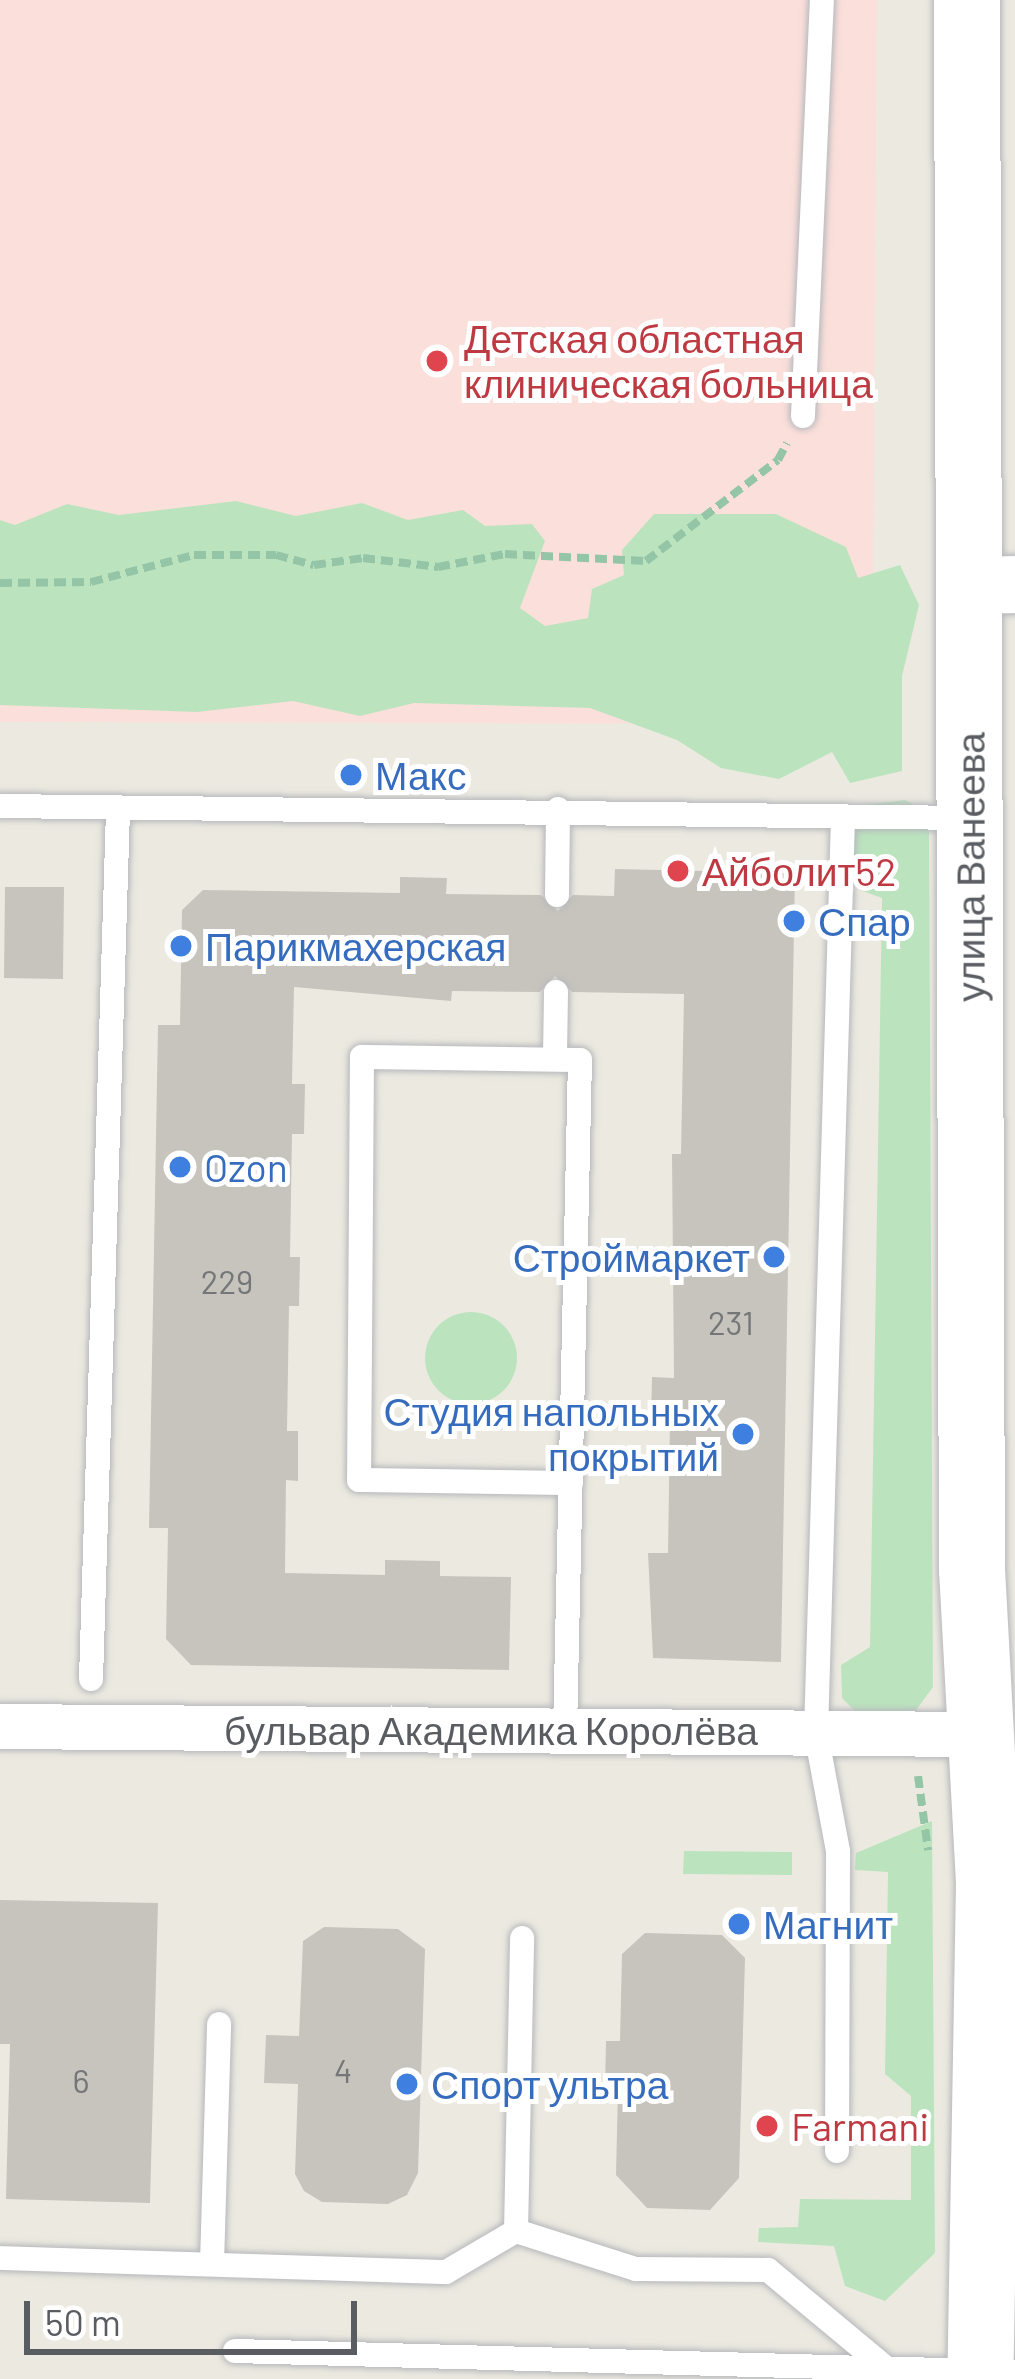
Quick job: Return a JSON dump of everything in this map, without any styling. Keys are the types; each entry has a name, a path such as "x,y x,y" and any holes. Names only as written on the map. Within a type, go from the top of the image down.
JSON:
{"main road":[{"name":"улица Ванеева","path":"967,0 992,585 970,818 972,1569 998,1737 989,1883 992,2374"}],"street":[{"name":"бульвар Академика Королёва","path":"0,1726 998,1737"}],"lane":[{"path":"803,416 823,0"},
{"path":"0,806 558,809 970,818"},
{"path":"91,1679 118,809"},
{"path":"556,895 558,809"},
{"path":"837,2151 838,1851 816,1733 843,816"},
{"path":"555,1055 556,992"},
{"path":"566,1731 580,1060 555,1055 362,1057 359,1480 571,1483"},
{"path":"516,2230 522,1938"},
{"path":"212,2264 219,2024"},
{"path":"0,2258 446,2272 516,2230 636,2269 768,2270 886,2368"},
{"path":"235,2351 992,2374"}],"path":[{"path":"0,583 91,582 194,555 276,555 314,566 363,558 438,567 505,554 646,561 778,460 803,416"}],"shaded area":[{"name":"Детская областная клиническая больница","path":"0,0 877,0 872,724 0,722"}],"green space":[{"path":"236,501 296,516 362,503 408,520 463,510 485,526 532,524 545,541 520,608 545,626 588,618 592,589 624,575 622,550 654,514 776,514 846,547 858,578 900,565 919,605 902,676 902,771 850,783 832,752 779,779 721,768 677,740 590,708 414,703 360,716 293,701 197,712 0,705 0,520 15,525 67,504 119,515"},
{"path":"905,800 921,809 929,828 933,1687 914,1713 862,1718 842,1698 841,1665 870,1647 882,898 860,890 849,872 850,823 865,805"},
{"path":"471,1312 503,1326 517,1358 503,1390 471,1404 439,1390 425,1358 439,1326"},
{"path":"932,1821 935,2253 885,2301 845,2286 834,2246 758,2242 759,2228 798,2227 800,2199 911,2200 911,2096 885,2074 888,1872 855,1870 856,1853"},
{"path":"684,1851 792,1852 792,1875 683,1874"}],"building":[{"path":"615,869 795,873 781,1662 653,1658 648,1553 668,1553 670,1420 651,1420 652,1377 674,1378 672,1154 681,1154 684,994 572,992 555,976 540,992 452,991 451,1001 294,987 292,1084 305,1084 304,1134 292,1134 290,1257 300,1257 299,1306 289,1306 287,1431 298,1431 298,1481 286,1480 285,1573 385,1575 385,1560 440,1561 440,1576 511,1577 509,1670 191,1665 166,1639 168,1528 149,1528 158,1025 180,1025 182,910 203,890 400,893 400,877 447,878 446,894 541,895 558,911 573,895 614,896"},
{"path":"5,887 64,887 63,979 4,978"},
{"path":"0,1900 158,1903 150,2203 6,2199 10,2044 0,2044"},
{"path":"324,1927 398,1929 425,1949 418,2173 407,2195 388,2204 322,2202 304,2191 295,2174 298,2084 264,2083 266,2035 299,2036 303,1941"},
{"path":"645,1933 722,1935 745,1958 739,2178 710,2210 647,2208 616,2175 618,2088 605,2088 606,2041 620,2041 622,1954"}],"place":[{"name":"Детская областная клиническая больница","path":"437,361"},
{"name":"Макс","path":"351,775"},
{"name":"Айболит52","path":"678,871"},
{"name":"Спар","path":"794,921"},
{"name":"Парикмахерская","path":"181,946"},
{"name":"Ozon","path":"180,1167"},
{"name":"Строймаркет","path":"774,1257"},
{"name":"Студия напольных покрытий","path":"743,1434"},
{"name":"Магнит","path":"739,1924"},
{"name":"Спорт ультра","path":"407,2084"},
{"name":"Farmani","path":"767,2126"}]}
